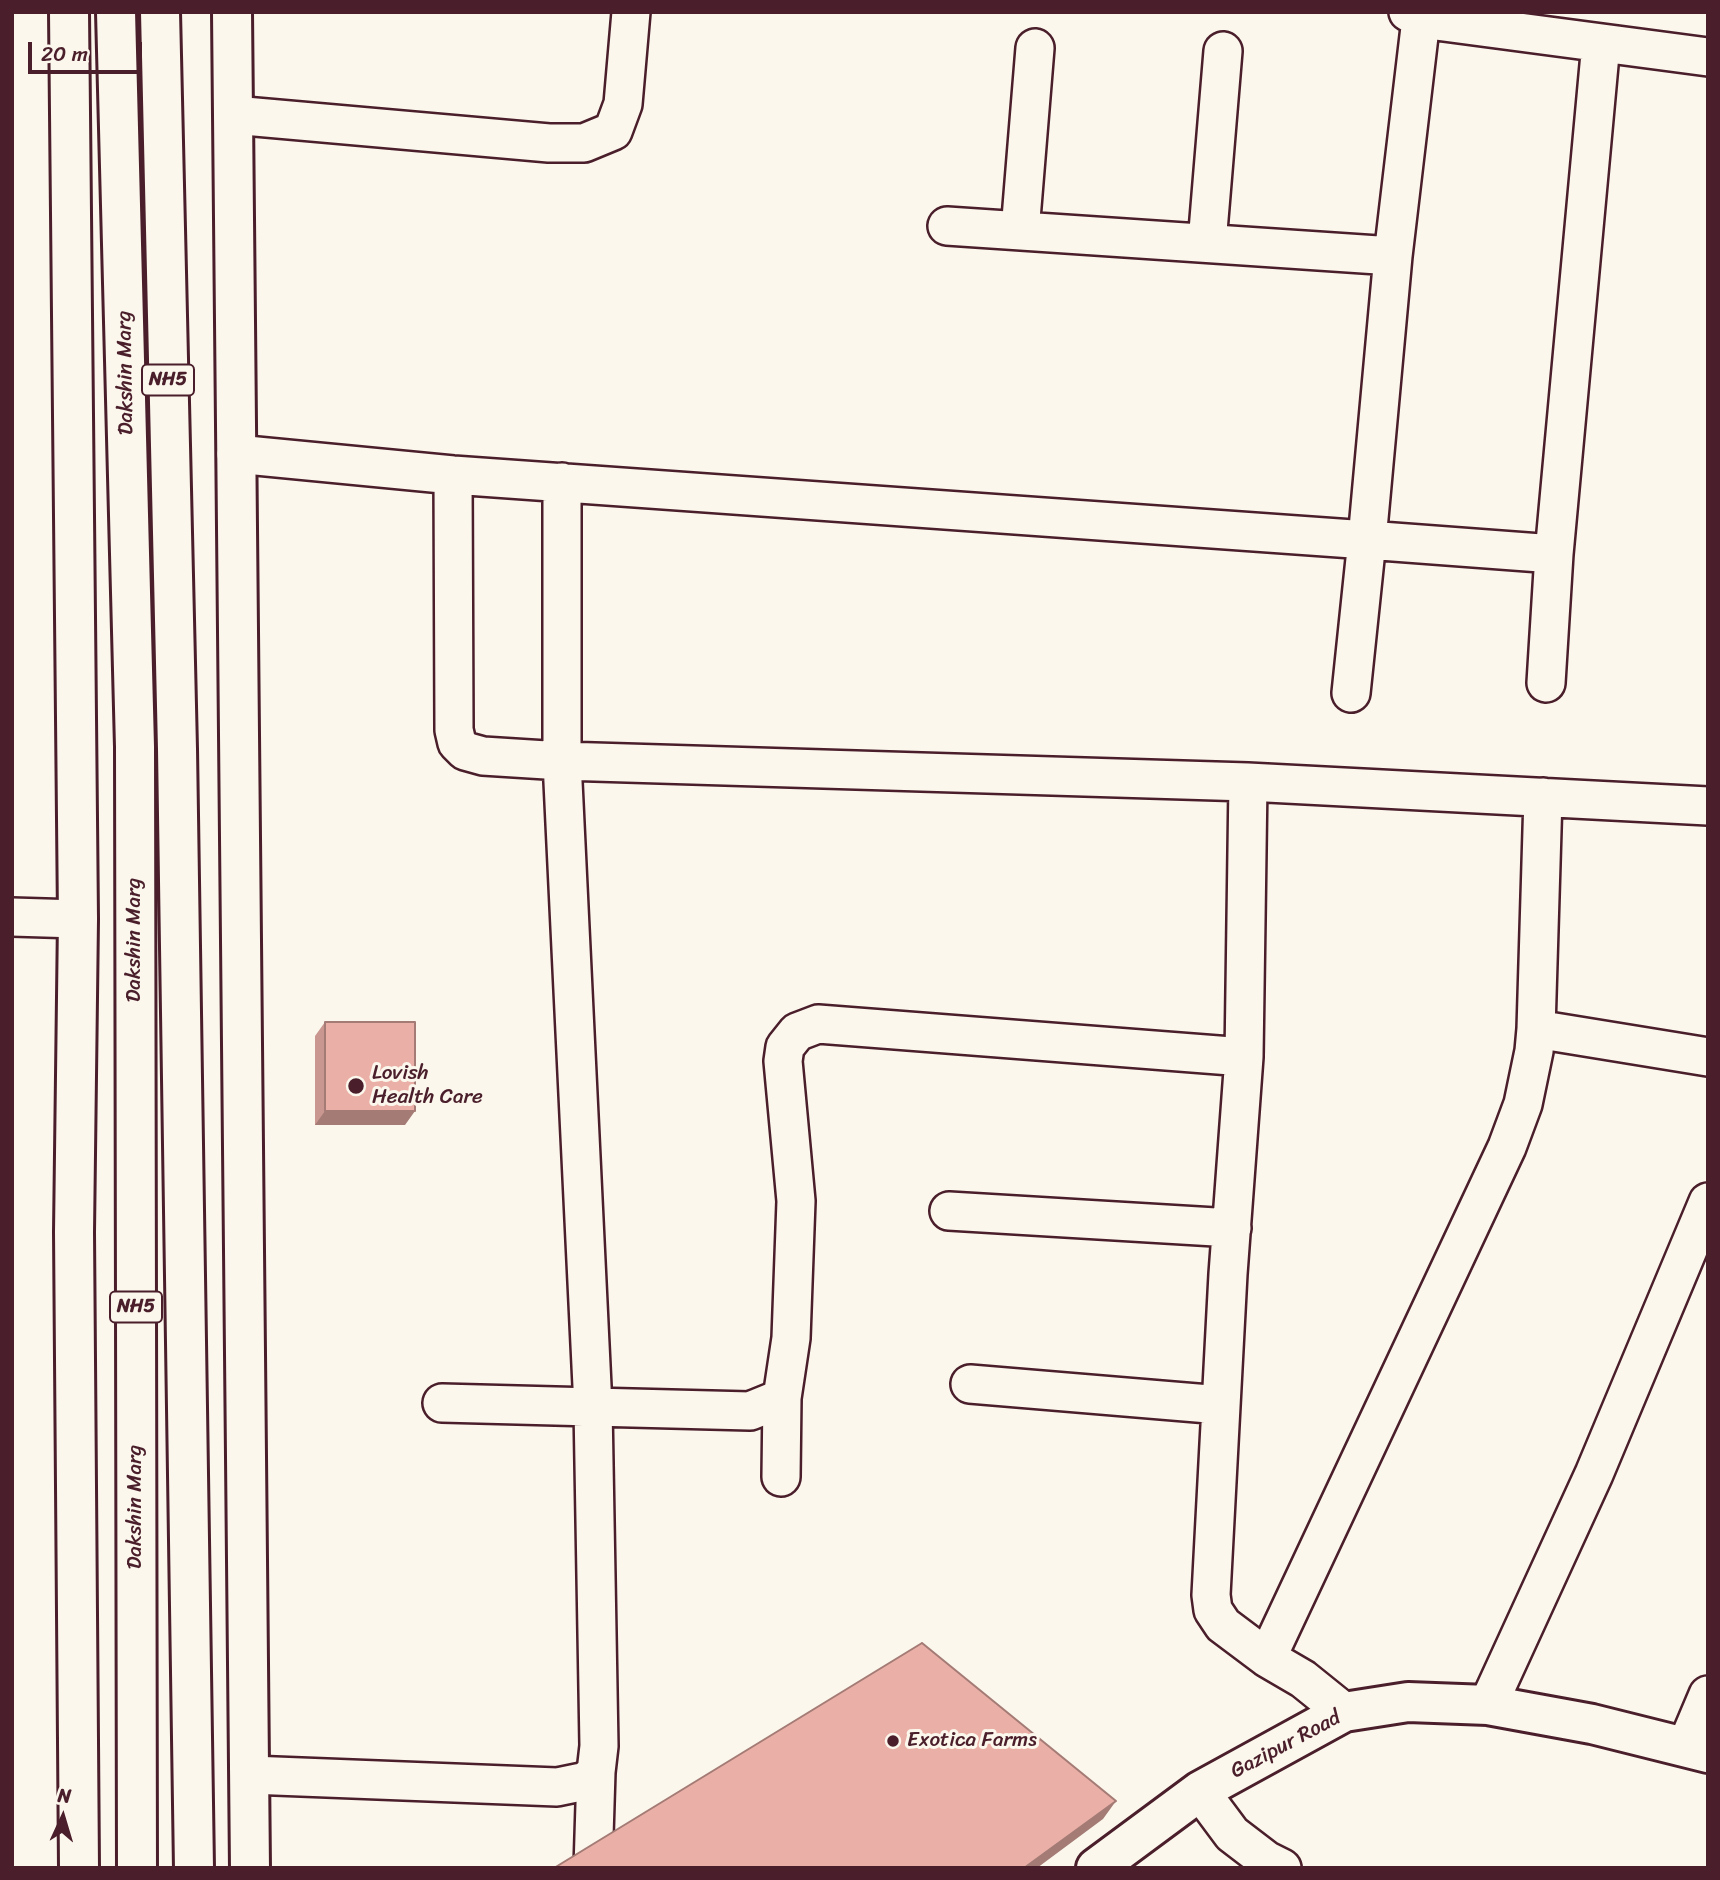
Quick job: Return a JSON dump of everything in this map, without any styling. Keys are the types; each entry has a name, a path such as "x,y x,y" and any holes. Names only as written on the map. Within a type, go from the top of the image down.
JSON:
{"main road":[{"path":"69,12 78,919 74,1232 79,1868"},
{"name":"Dakshin Marg","path":"117,12 135,747 137,1868"},
{"name":"NH5","path":"160,12 177,749 194,1868"},
{"path":"232,12 250,1868"},
{"name":"Gazipur Road","path":"1096,1868 1200,1791 1344,1712 1408,1702 1489,1705 1592,1724 1697,1750"}],"street":[{"path":"233,115 549,144 584,143 613,131 623,104 631,12"},
{"path":"1351,693 1414,16 1708,57"},
{"path":"1546,682 1554,554 1601,43"},
{"path":"1020,231 1035,48"},
{"path":"1207,243 1223,51"},
{"path":"947,226 1393,256"},
{"path":"236,454 453,475 1554,554"},
{"path":"453,475 454,730 457,743 465,751 483,756 562,761 1248,782 1708,806"},
{"path":"562,482 562,761 593,1407 598,1746 593,1868"},
{"path":"1248,782 1244,1057 1231,1228 1211,1595 1213,1611 1223,1625 1303,1679 1344,1712"},
{"path":"1267,1657 1507,1147 1523,1104 1536,1029 1543,797"},
{"path":"12,917 78,919"},
{"path":"781,1477 782,1398 792,1338 796,1201 783,1062 785,1046 797,1032 818,1024 1244,1057"},
{"path":"1536,1029 1708,1057"},
{"path":"1489,1705 1594,1474 1708,1202"},
{"path":"949,1210 1231,1228"},
{"path":"970,1384 1221,1405"},
{"path":"442,1403 750,1411 782,1398"},
{"path":"1697,1750 1708,1695"},
{"path":"250,1775 557,1787 586,1781 596,1772"},
{"path":"1200,1791 1232,1834 1266,1860 1283,1868"}],"building":[{"path":"325,1022 415,1022 415,1111 325,1111"},
{"name":"Exotica Farms","path":"922,1643 1116,1801 1024,1868 554,1868"}],"place":[{"name":"Lovish Health Care","path":"356,1086"},
{"name":"Exotica Farms","path":"893,1741"}]}
